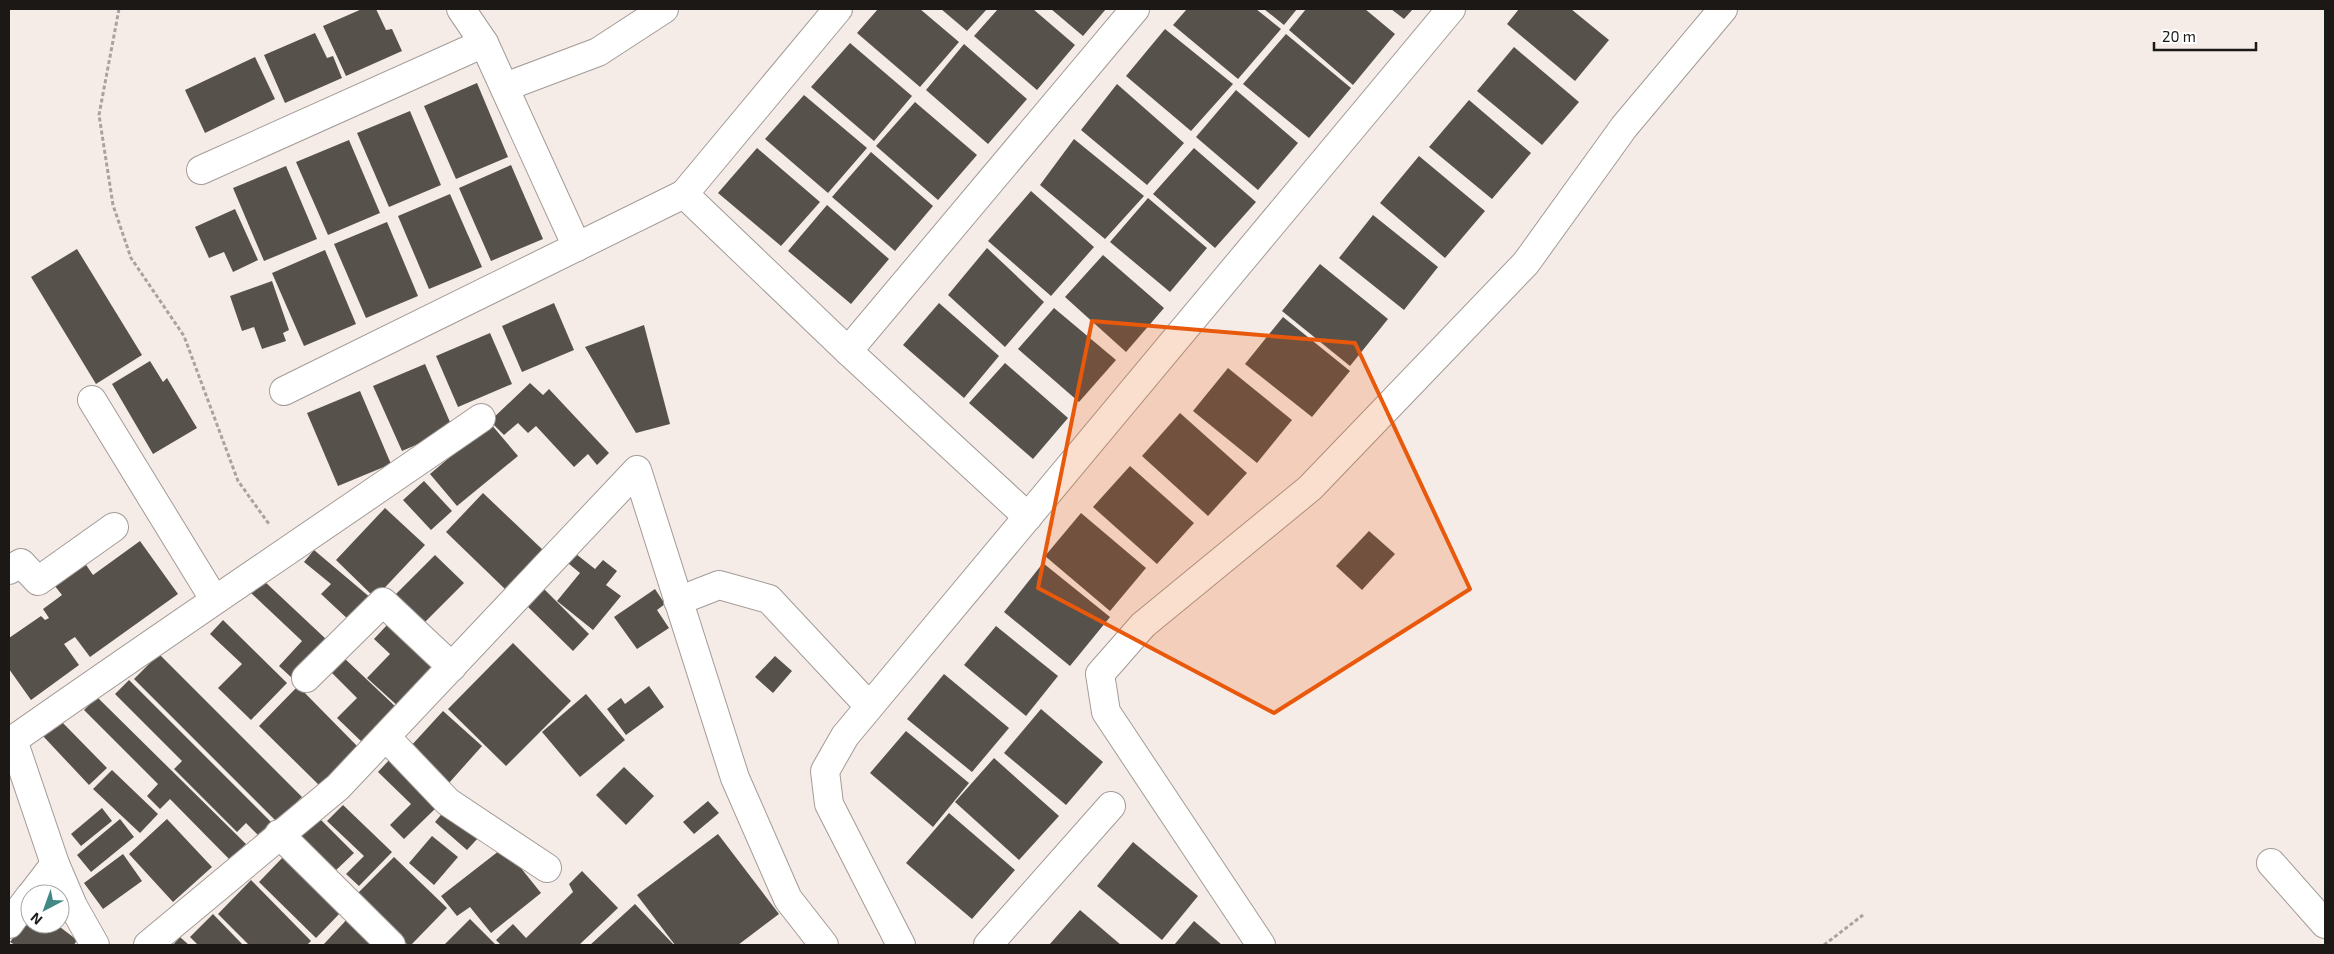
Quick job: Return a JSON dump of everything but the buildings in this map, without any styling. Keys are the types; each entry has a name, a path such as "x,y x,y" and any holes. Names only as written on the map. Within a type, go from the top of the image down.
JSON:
{"street":[{"path":"461,9 484,43 578,247"},
{"path":"505,87 598,52 664,9"},
{"path":"284,391 684,194 838,9"},
{"path":"848,351 1136,9"},
{"path":"901,945 829,804 825,772 845,736 1451,9"},
{"path":"1261,945 1106,712 1100,674 1143,625 1310,488 1526,263 1624,126 1723,9"},
{"path":"200,170 484,43"},
{"path":"684,194 848,351 1028,517"},
{"path":"92,400 214,599"},
{"path":"96,945 73,906 55,864 13,740 214,599 288,551 481,418"},
{"path":"148,945 279,834 338,787 637,470 735,778 788,899 824,945"},
{"path":"9,570 21,563 38,581 114,527"},
{"path":"678,601 719,585 769,599 870,706"},
{"path":"306,678 383,602 452,667"},
{"path":"386,737 448,802 547,868"},
{"path":"988,945 1111,806"},
{"path":"279,834 391,945"},
{"path":"2271,863 2325,924"},
{"path":"40,884 55,864"},
{"path":"9,924 20,910"}],"path":[{"path":"119,9 99,115 113,205 131,258 184,336 238,481 288,551"},
{"path":"1824,945 1863,915"}],"highlighted area":[{"path":"1092,321 1355,343 1470,589 1274,713 1038,588"}]}
